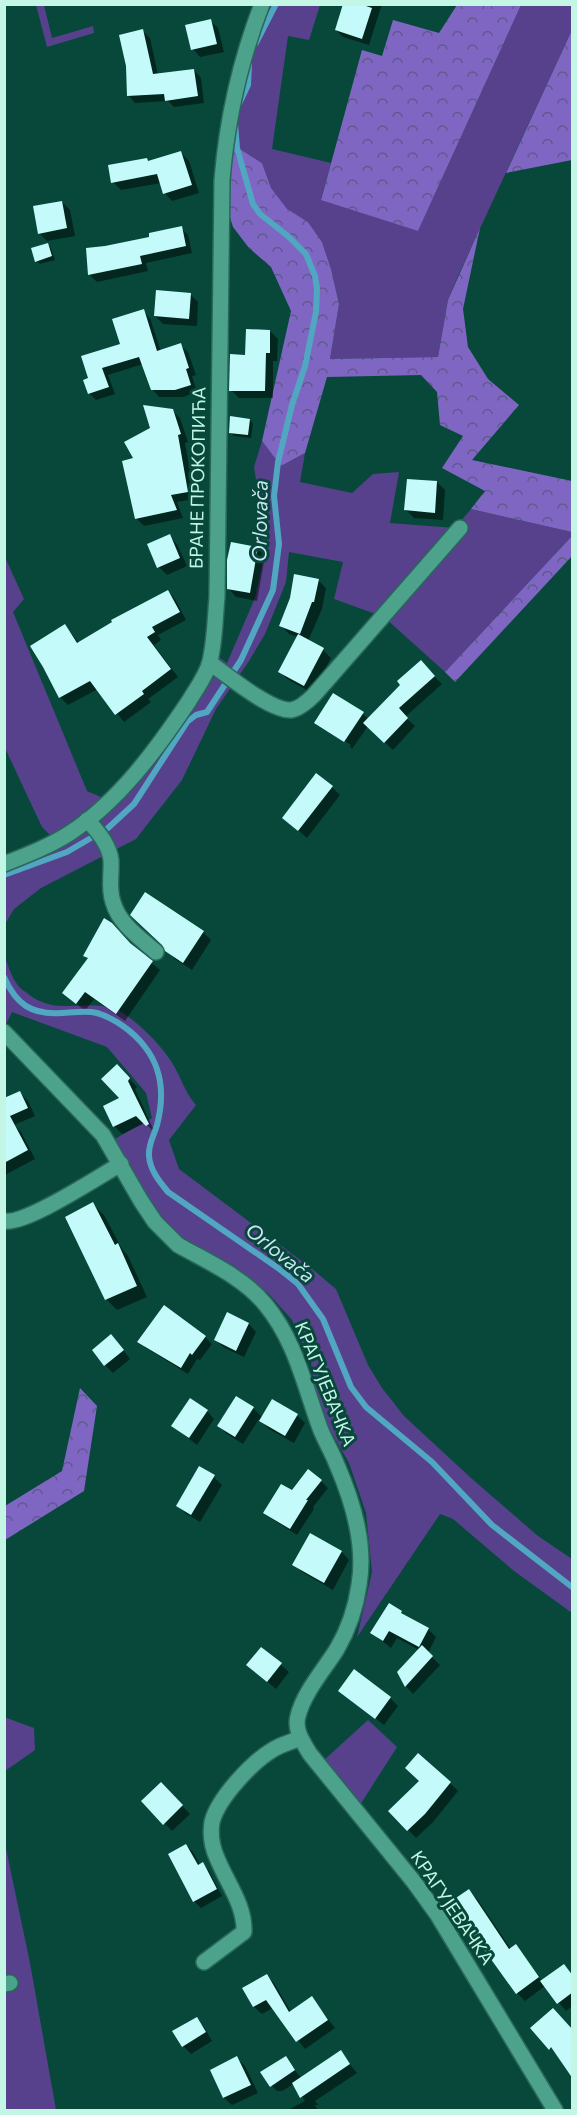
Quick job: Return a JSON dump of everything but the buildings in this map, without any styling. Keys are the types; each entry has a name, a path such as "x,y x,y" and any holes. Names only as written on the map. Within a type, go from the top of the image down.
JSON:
{"street":[{"name":"БРАНЕ ПРОКОПИЋА","path":"4,864 38,850 70,832 92,825 104,806 135,773 168,732 196,690 210,663 217,597 223,170 237,81 262,4"},
{"path":"210,663 249,691 280,708 292,710 303,705 315,695 460,528"},
{"path":"92,825 108,848 111,859 110,891 113,904 128,928 156,952"},
{"name":"КРАГУЈЕВАЧКА","path":"4,1032 103,1136 141,1201 169,1237 178,1245 252,1290 280,1324 293,1347 322,1433 353,1507 362,1560 355,1606 338,1648 297,1717 300,1738 310,1754 414,1882 437,1914 555,2110"},
{"path":"4,1221 11,1223 29,1217 121,1164"},
{"path":"204,1962 244,1932 242,1909 217,1858 211,1838 212,1822 218,1807 255,1764 275,1749 300,1738"}],"shaded area":[{"path":"36,5 44,5 52,38 93,26 94,33 47,47"},
{"path":"262,5 320,5 309,40 288,36 272,149 331,163 321,199 418,231 521,5 572,5 572,30 448,300 438,357 330,359 339,304 322,242 308,222 287,210 271,188 262,163 227,141"},
{"path":"262,441 281,466 305,453 300,482 352,493 373,474 399,472 390,523 455,528 471,509 572,532 572,536 445,672 384,617 334,599 343,562 289,552 286,582 265,634 216,709 182,780 136,839 41,888 14,909 5,924 5,861 55,840 42,827 5,748 4,555 24,599 13,612 87,791 110,801 139,771 211,652 227,663 255,598 264,555 254,467"},
{"path":"4,955 18,985 39,1001 50,1005 111,1008 130,1018 158,1044 174,1066 186,1091 196,1105 169,1140 179,1169 336,1289 368,1365 382,1388 404,1416 538,1536 572,1559 572,1613 514,1571 453,1519 440,1514 357,1637 372,1572 366,1513 349,1463 327,1425 315,1396 311,1362 292,1320 268,1293 176,1235 154,1212 113,1140 152,1118 146,1093 107,1047 12,1012 6,1024"},
{"path":"4,1717 34,1728 35,1750 5,1771"},
{"path":"368,1720 397,1747 360,1805 323,1761"},
{"path":"4,1839 30,1963 56,2110 5,2110"}],"green space":[{"path":"457,5 521,5 418,231 321,200 362,50 382,56 393,20 439,33"},
{"path":"572,30 572,160 506,173"},
{"path":"227,141 262,163 271,188 287,209 308,222 322,242 339,304 330,359 438,357 448,300 480,228 463,309 468,347 488,379 519,405 472,460 572,481 572,532 471,509 485,491 442,468 463,436 440,425 437,392 421,375 327,377 305,453 281,466 262,441 291,311 271,267 249,248 233,227 222,192"},
{"path":"572,536 572,556 455,682 445,672"},
{"path":"80,1388 97,1406 84,1491 5,1540 5,1506 62,1471"}],"waterway":[{"path":"256,43 276,4"},
{"path":"238,106 248,85 249,64"},
{"name":"Orlovača","path":"4,875 67,852 108,828 134,804 187,722 196,715 207,712 241,660 273,590 279,544 274,496 278,462 292,405 305,366 316,312 317,289 315,276 306,254 260,214 253,204 237,148 235,124"},
{"name":"Orlovača","path":"4,977 19,1001 33,1010 50,1013 97,1013 117,1022 140,1041 151,1056 159,1075 161,1105 149,1156 153,1171 168,1192 298,1284 323,1319 351,1387 366,1407 432,1462 492,1525 572,1587"}]}
